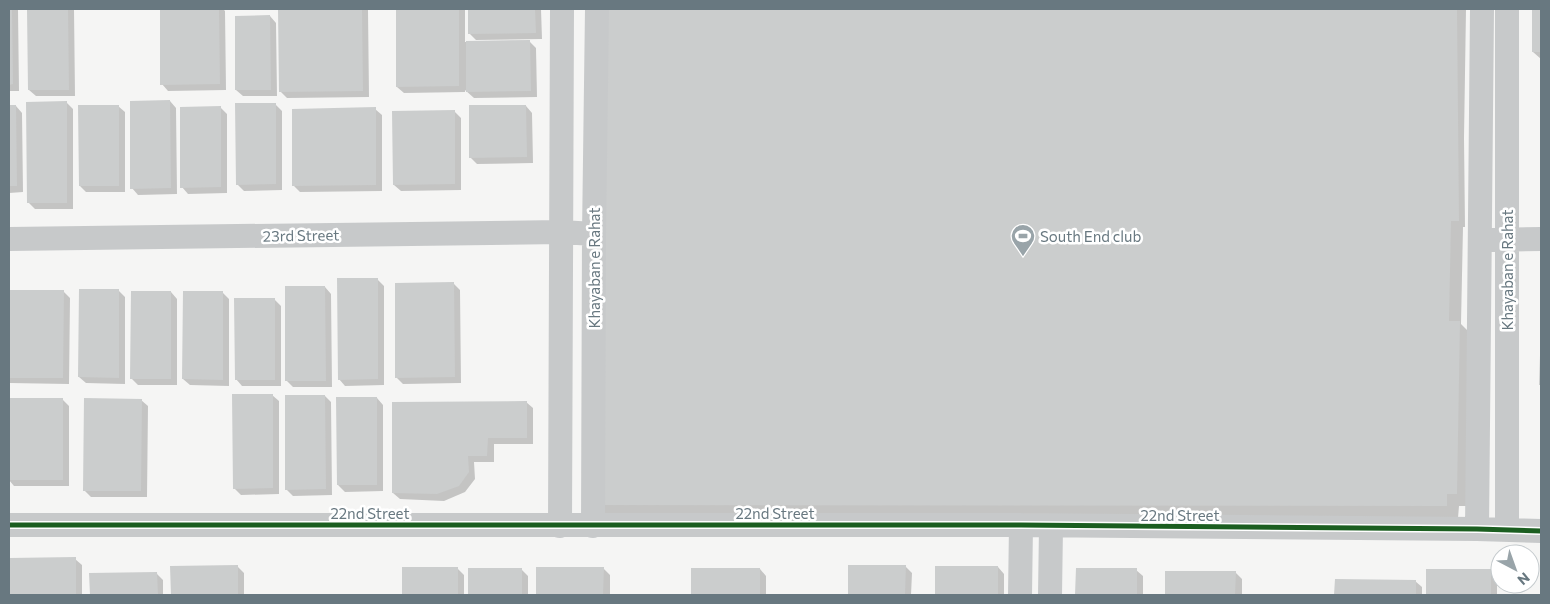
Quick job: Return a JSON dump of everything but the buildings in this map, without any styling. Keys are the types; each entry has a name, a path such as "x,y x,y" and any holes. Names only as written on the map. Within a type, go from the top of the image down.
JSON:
{"street":[{"path":"560,526 562,9"},
{"name":"Khayaban e Rahat","path":"592,526 597,9"},
{"name":"Khayaban e Rahat","path":"1477,528 1482,9"},
{"name":"Khayaban e Rahat","path":"1506,9 1507,530"},
{"name":"23rd Street","path":"9,239 561,232 594,234"},
{"path":"1480,239 1541,239"},
{"name":"22nd Street","path":"9,525 1021,525 1051,527 1477,528 1541,530"},
{"path":"1020,595 1021,525"},
{"path":"1050,595 1051,527"}],"cycle path":[{"path":"9,525 1021,525 1541,531"}],"place":[{"name":"South End club","path":"1023,257"}]}
